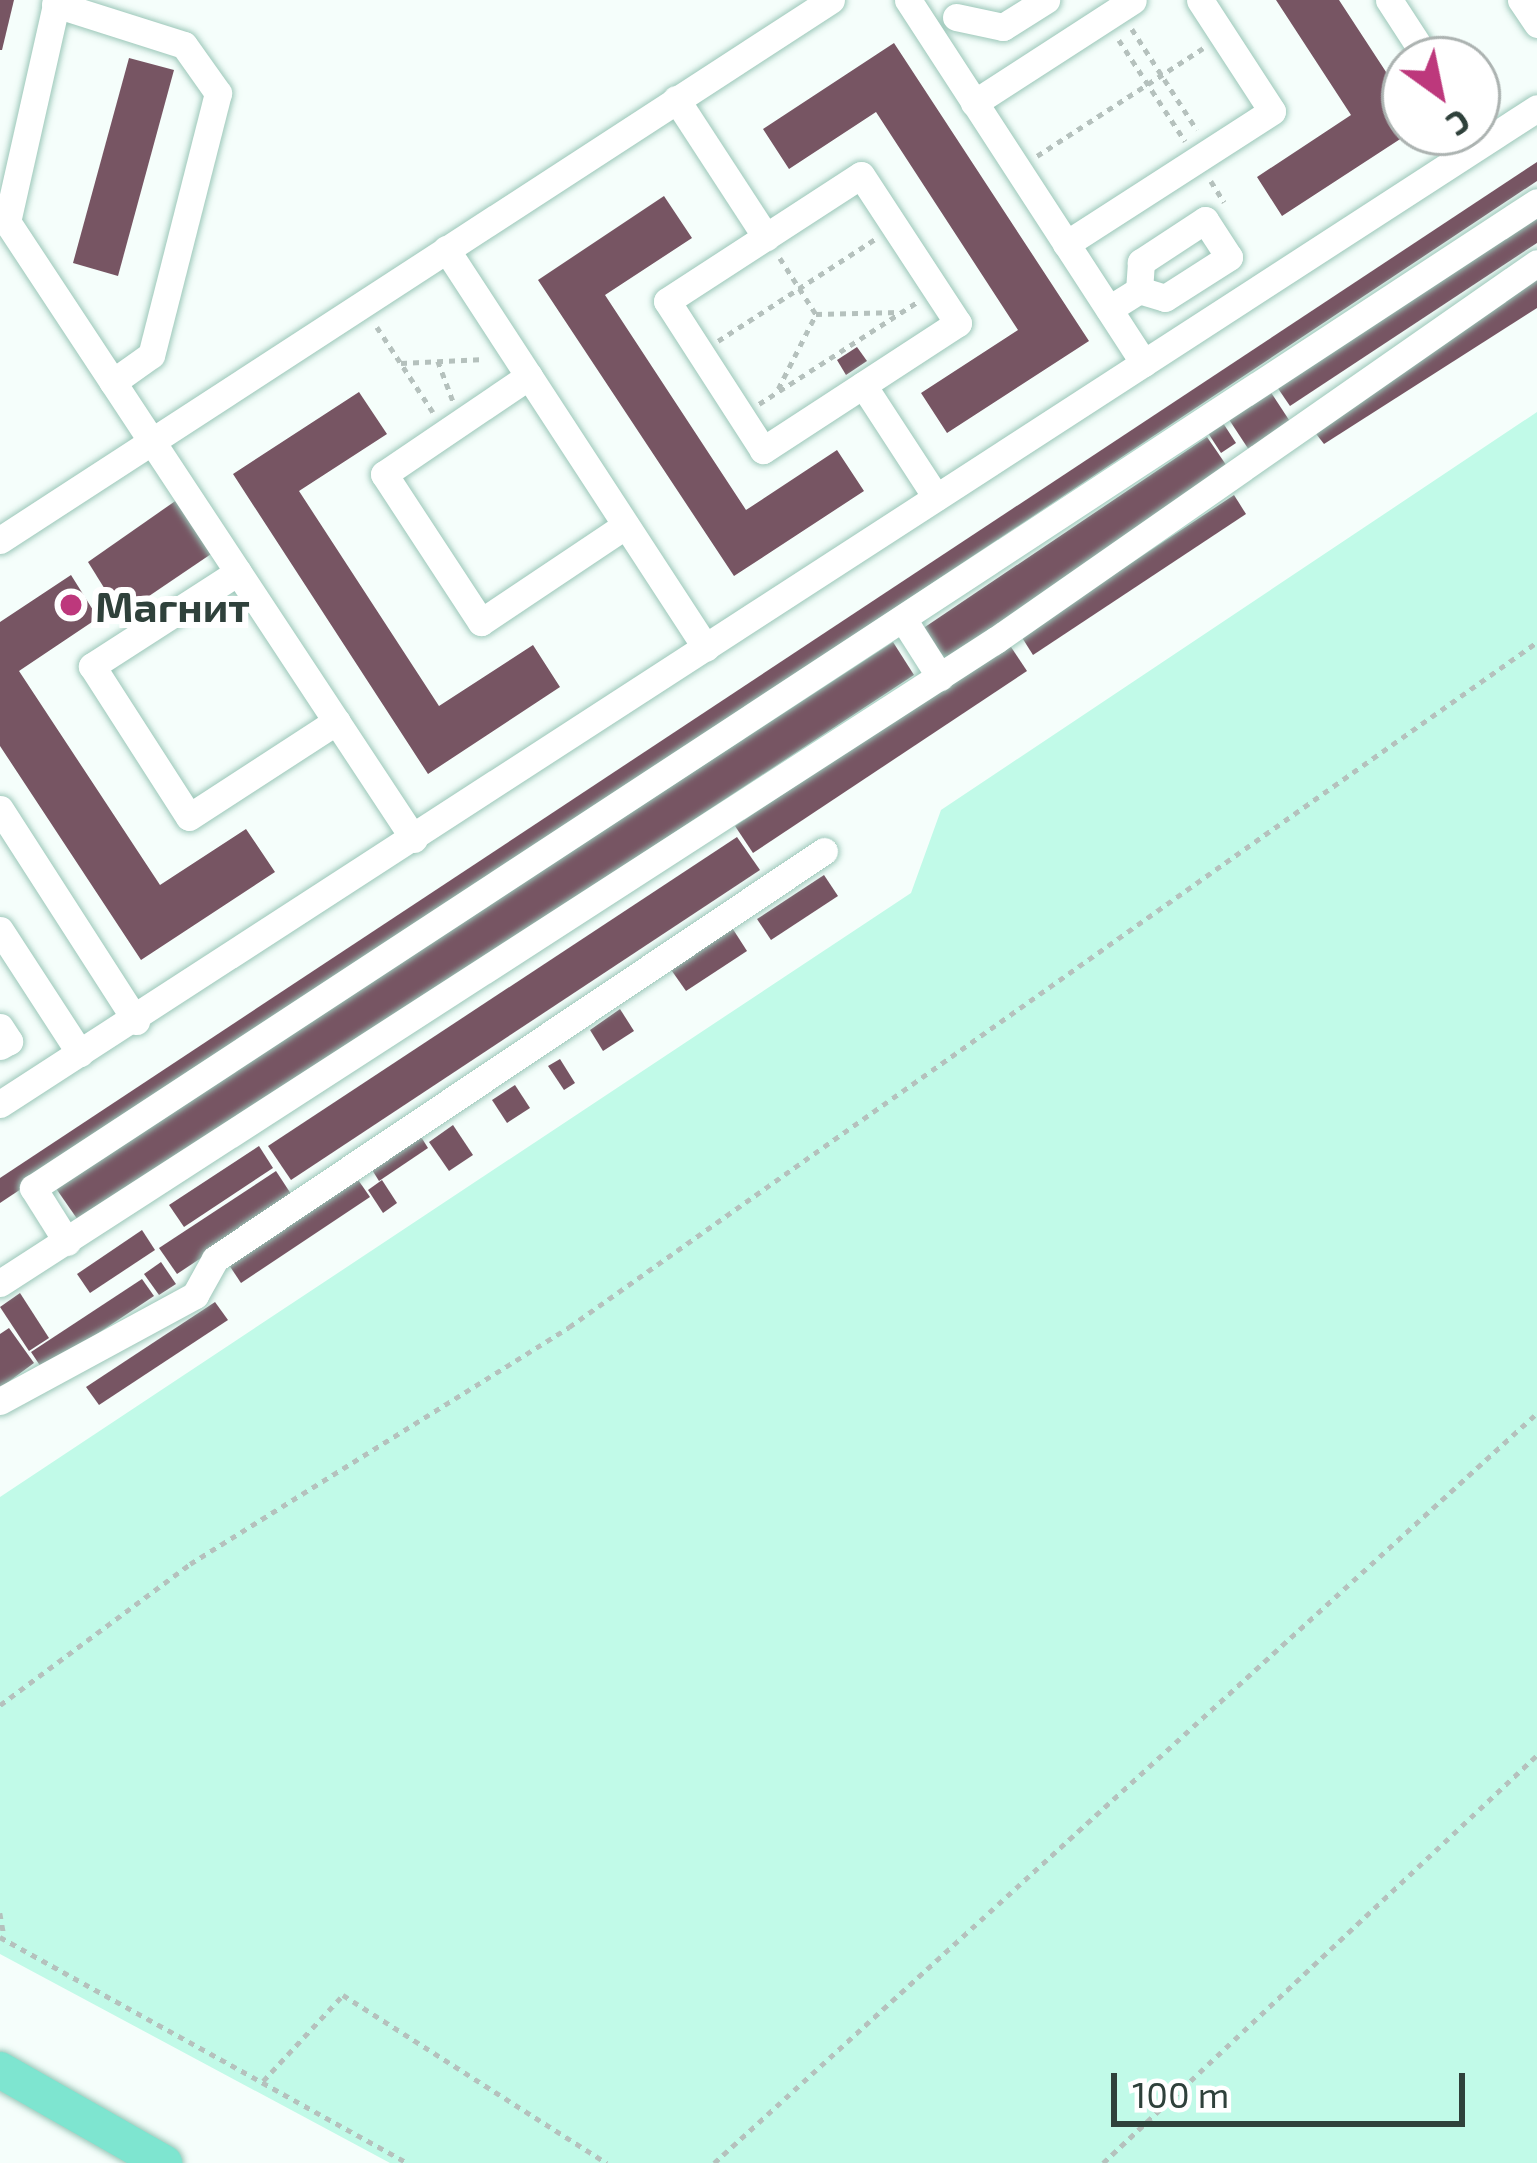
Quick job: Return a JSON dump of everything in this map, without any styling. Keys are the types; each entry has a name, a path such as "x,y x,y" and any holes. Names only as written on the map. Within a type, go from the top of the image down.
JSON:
{"main road":[{"path":"0,2070 164,2163"}],"street":[{"path":"0,541 831,0"},
{"path":"908,0 1144,363"},
{"path":"931,34 982,0"},
{"path":"956,17 1003,27 1046,0"},
{"path":"1066,244 1272,111 1201,0"},
{"path":"1389,0 1412,36"},
{"path":"1521,0 1537,24"},
{"path":"113,382 151,355 218,93 184,45 56,2 4,216 151,441 414,839"},
{"path":"974,103 1126,4"},
{"path":"676,99 766,237"},
{"path":"1501,126 1537,108"},
{"path":"0,1104 136,1021 1144,363 1450,156"},
{"path":"861,175 895,226 958,323 763,450 667,301 861,175"},
{"path":"67,1242 33,1188 1537,202"},
{"path":"446,249 706,648"},
{"path":"0,1283 940,676 1537,263"},
{"path":"1109,309 1139,290"},
{"path":"523,367 453,427 384,475 481,622 626,526"},
{"path":"863,385 936,497"},
{"path":"238,572 92,667 189,817 337,721"},
{"path":"903,619 940,676"},
{"path":"0,809 136,1021"},
{"path":"0,1401 195,1295 215,1259 824,851"},
{"path":"0,930 80,1053"},
{"path":"0,1027 9,1041 0,1046"}],"path":[{"path":"1126,4 1162,75 1210,151"},
{"path":"1017,168 1223,35"},
{"path":"700,352 895,226"},
{"path":"766,237 816,314"},
{"path":"741,416 936,290"},
{"path":"362,304 401,363 453,427"},
{"path":"816,314 902,312"},
{"path":"775,394 816,314"},
{"path":"438,361 453,427"},
{"path":"401,363 523,367"},
{"path":"0,1706 190,1564 569,1328 1537,642"},
{"path":"715,2163 1537,1413"},
{"path":"1102,2163 1537,1755"},
{"path":"0,1913 2,1938 408,2163"},
{"path":"262,2081 343,1994 607,2163"}],"green space":[{"path":"1537,412 1537,2163 390,2163 0,1954 0,1497 911,893 941,810"}],"building":[{"path":"0,0 14,0 2,50 0,50"},
{"path":"1276,0 1339,0 1381,64 1381,152 1282,216 1257,177 1351,115"},
{"path":"894,43 1089,341 947,433 921,393 1018,330 876,112 789,169 763,129"},
{"path":"129,58 174,70 118,276 73,263"},
{"path":"1537,162 1537,181 0,1203 0,1178"},
{"path":"664,196 692,238 605,295 746,510 837,450 864,491 734,576 538,280"},
{"path":"1537,216 1537,243 1290,406 1277,387"},
{"path":"1537,273 1537,308 1324,444 1310,426"},
{"path":"857,347 867,361 846,375 837,360"},
{"path":"1270,391 1293,426 1251,453 1228,418"},
{"path":"359,392 387,434 299,491 439,706 533,645 560,687 428,774 233,474"},
{"path":"1223,423 1236,443 1221,453 1208,433"},
{"path":"1207,437 1231,472 945,659 922,629"},
{"path":"1234,495 1246,514 1033,655 1021,636"},
{"path":"181,497 217,550 121,615 88,562"},
{"path":"71,575 98,618 19,671 160,885 246,829 275,872 141,960 0,746 0,622"},
{"path":"893,642 914,675 80,1223 55,1187"},
{"path":"1009,644 1027,671 753,853 735,826"},
{"path":"737,837 760,870 291,1180 268,1146"},
{"path":"824,875 838,896 771,940 757,919"},
{"path":"729,923 747,951 686,991 667,964"},
{"path":"620,1009 634,1031 603,1051 590,1030"},
{"path":"560,1059 575,1083 564,1090 548,1066"},
{"path":"515,1085 530,1108 507,1123 492,1100"},
{"path":"453,1125 473,1155 449,1171 429,1142"},
{"path":"418,1132 428,1148 379,1181 369,1165"},
{"path":"259,1146 273,1168 184,1227 169,1205"},
{"path":"276,1171 293,1197 177,1274 159,1248"},
{"path":"354,1174 370,1197 241,1283 225,1259"},
{"path":"382,1180 397,1203 383,1213 368,1190"},
{"path":"142,1230 155,1250 90,1293 77,1274"},
{"path":"161,1262 176,1284 159,1295 144,1274"},
{"path":"142,1279 154,1296 43,1370 31,1352"},
{"path":"20,1293 49,1338 29,1351 0,1307"},
{"path":"215,1302 228,1320 99,1405 86,1387"},
{"path":"9,1328 34,1363 0,1388 0,1334"}],"place":[{"name":"Магнит","path":"71,605"}]}
